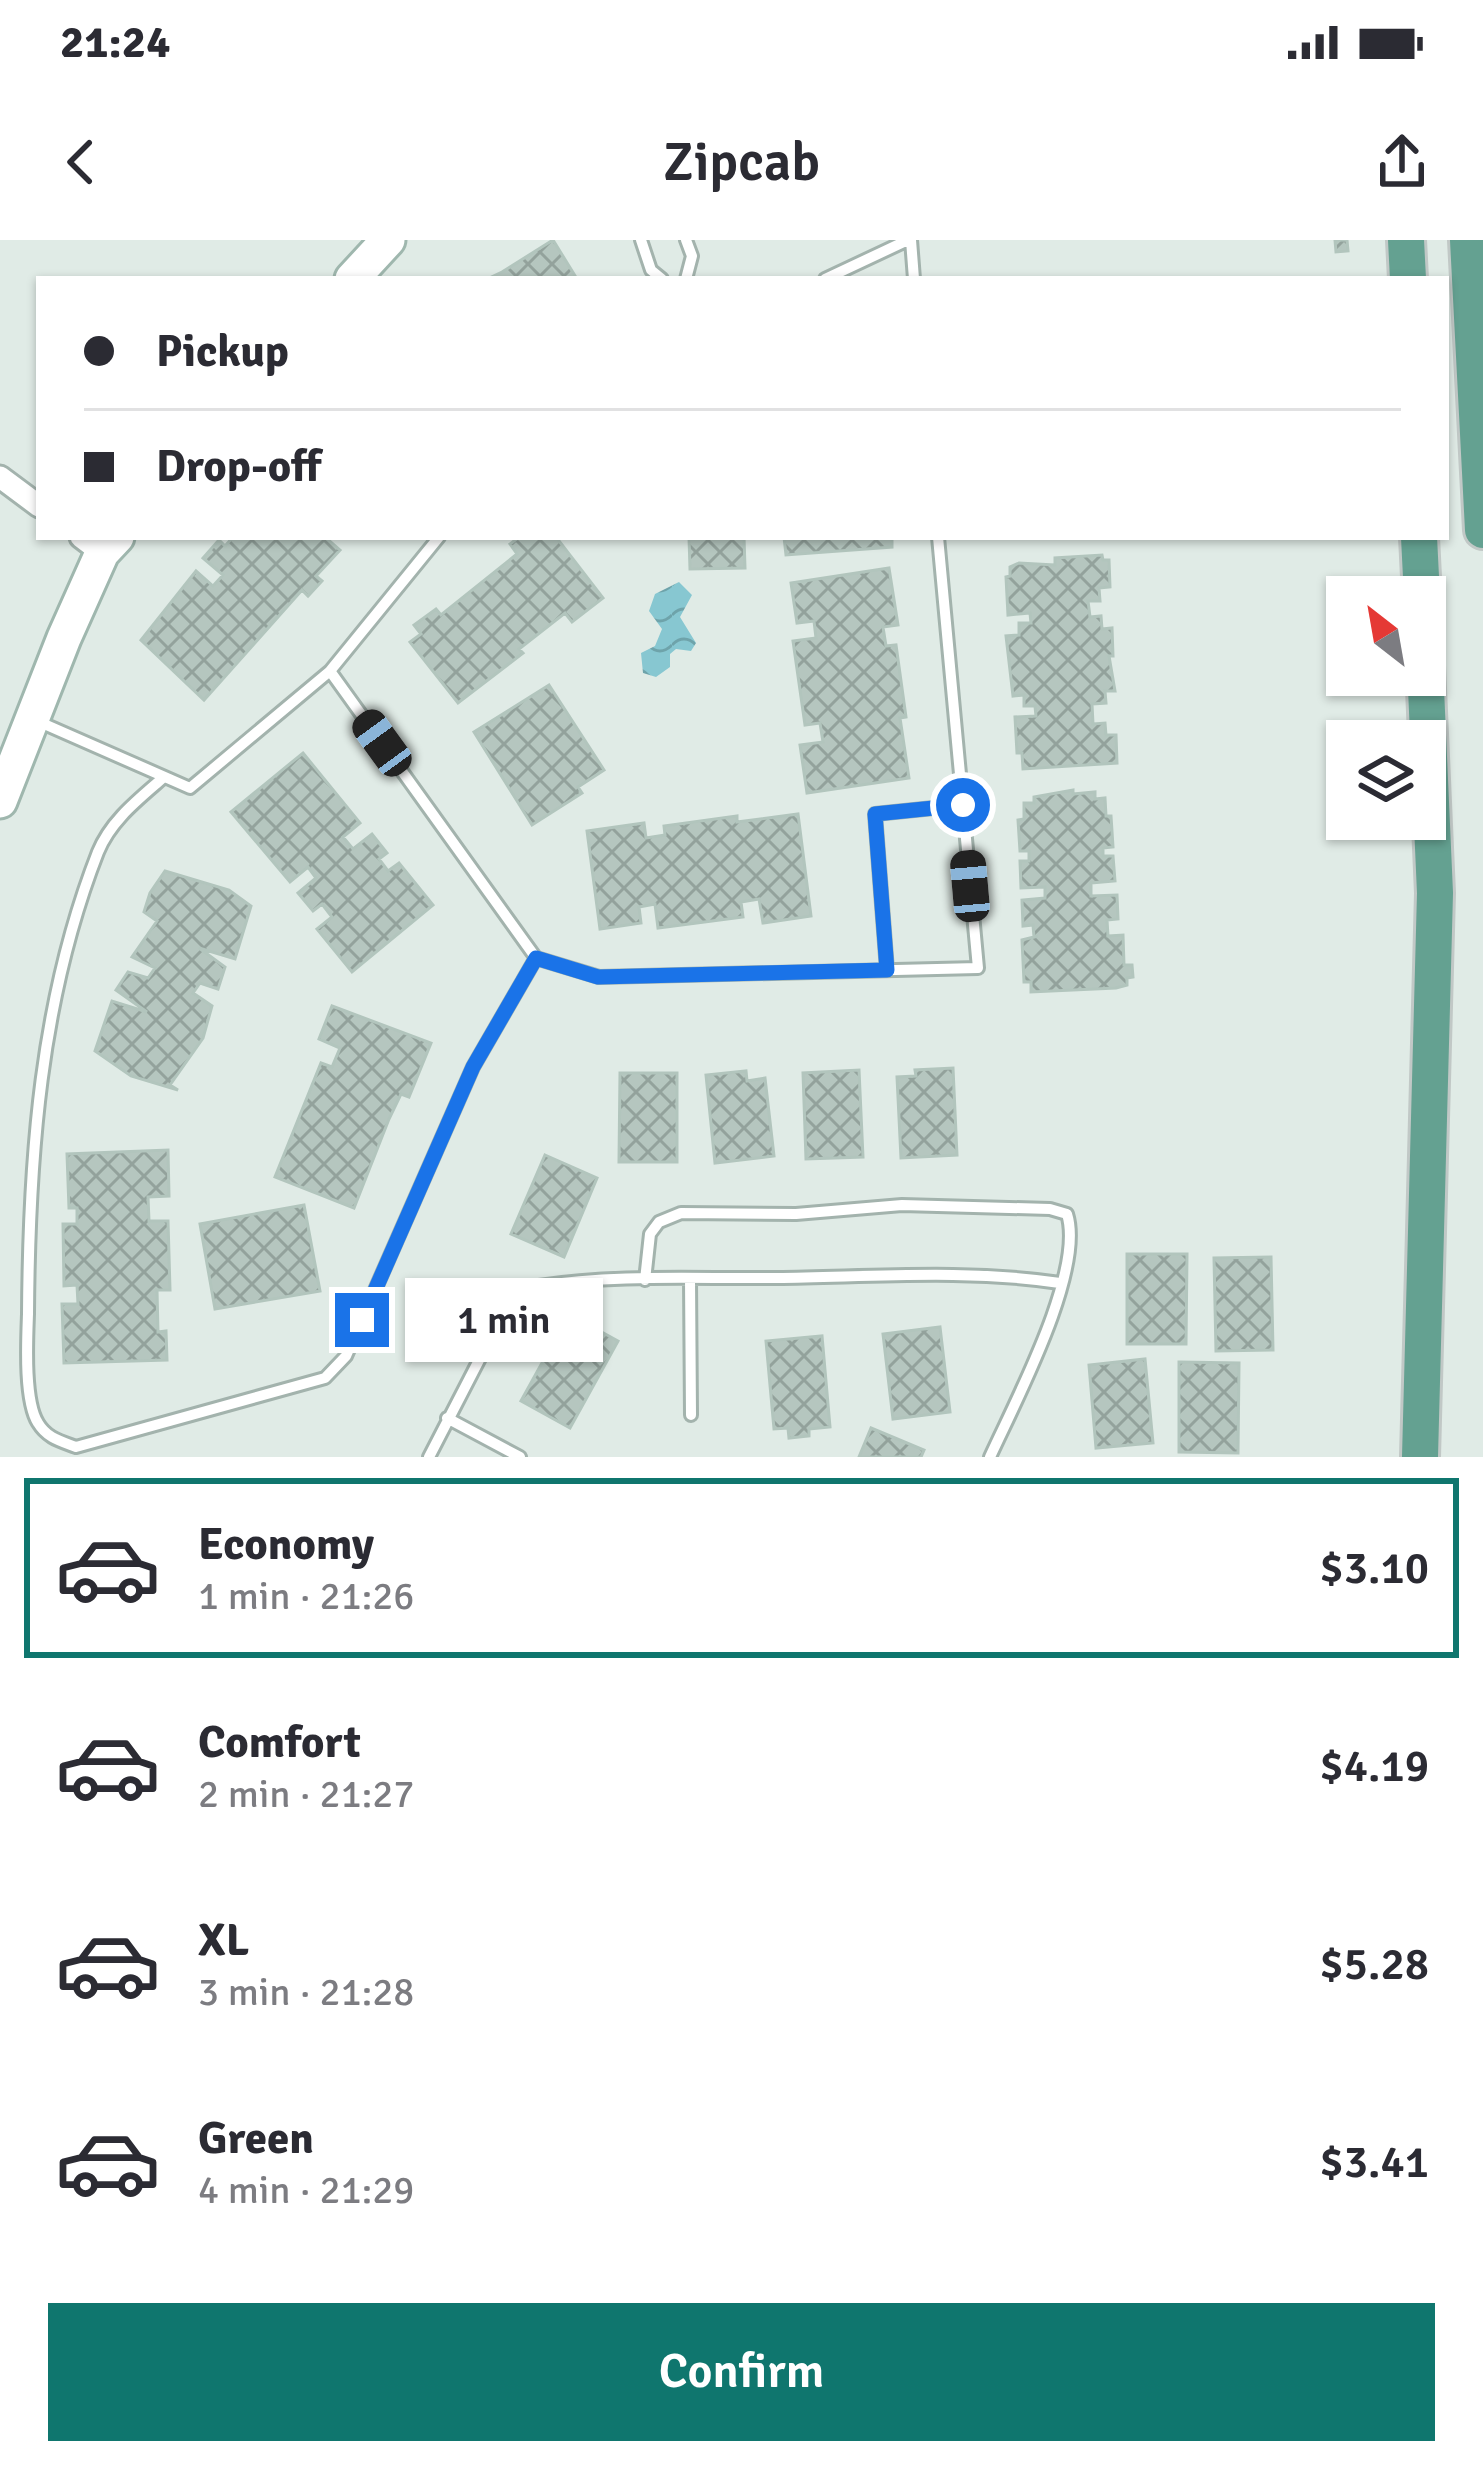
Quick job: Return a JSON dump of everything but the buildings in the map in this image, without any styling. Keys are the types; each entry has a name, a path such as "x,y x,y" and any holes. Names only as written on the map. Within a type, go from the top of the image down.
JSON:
{"main road":[{"path":"1406,240 1408,276"},
{"path":"1468,240 1483,530"},
{"path":"1419,540 1421,576"},
{"path":"1420,1457 1435,892 1426,696"}],"street":[{"path":"355,276 388,240"},
{"path":"0,477 36,504"},
{"path":"0,801 100,542"}],"lane":[{"path":"641,240 651,270 658,276"},
{"path":"686,240 692,256 687,276"},
{"path":"831,276 909,240 914,276"},
{"path":"32,718 190,788 330,671 437,540"},
{"path":"330,671 536,958 598,977 978,968 938,540"},
{"path":"164,777 118,818 99,849 53,1002 28,1210 27,1358 35,1420 51,1438 76,1447 325,1378 346,1356 473,1067 536,958"},
{"path":"887,970 875,814 963,805"},
{"path":"645,1280 650,1234 658,1222 681,1213 796,1214 902,1204 1050,1209 1067,1214 1070,1255 1049,1328 990,1457"},
{"path":"429,1457 508,1304 520,1292 538,1286 928,1276 1060,1283"},
{"path":"690,1280 692,1415"},
{"path":"448,1418 520,1457"}],"water":[{"path":"679,582 692,595 680,617 696,643 691,651 676,649 670,654 670,667 656,677 643,673 641,653 655,646 662,629 649,611 655,594"}],"route":[{"path":"362,1320 473,1067 536,958 598,977 887,970 875,814 963,805"}]}
